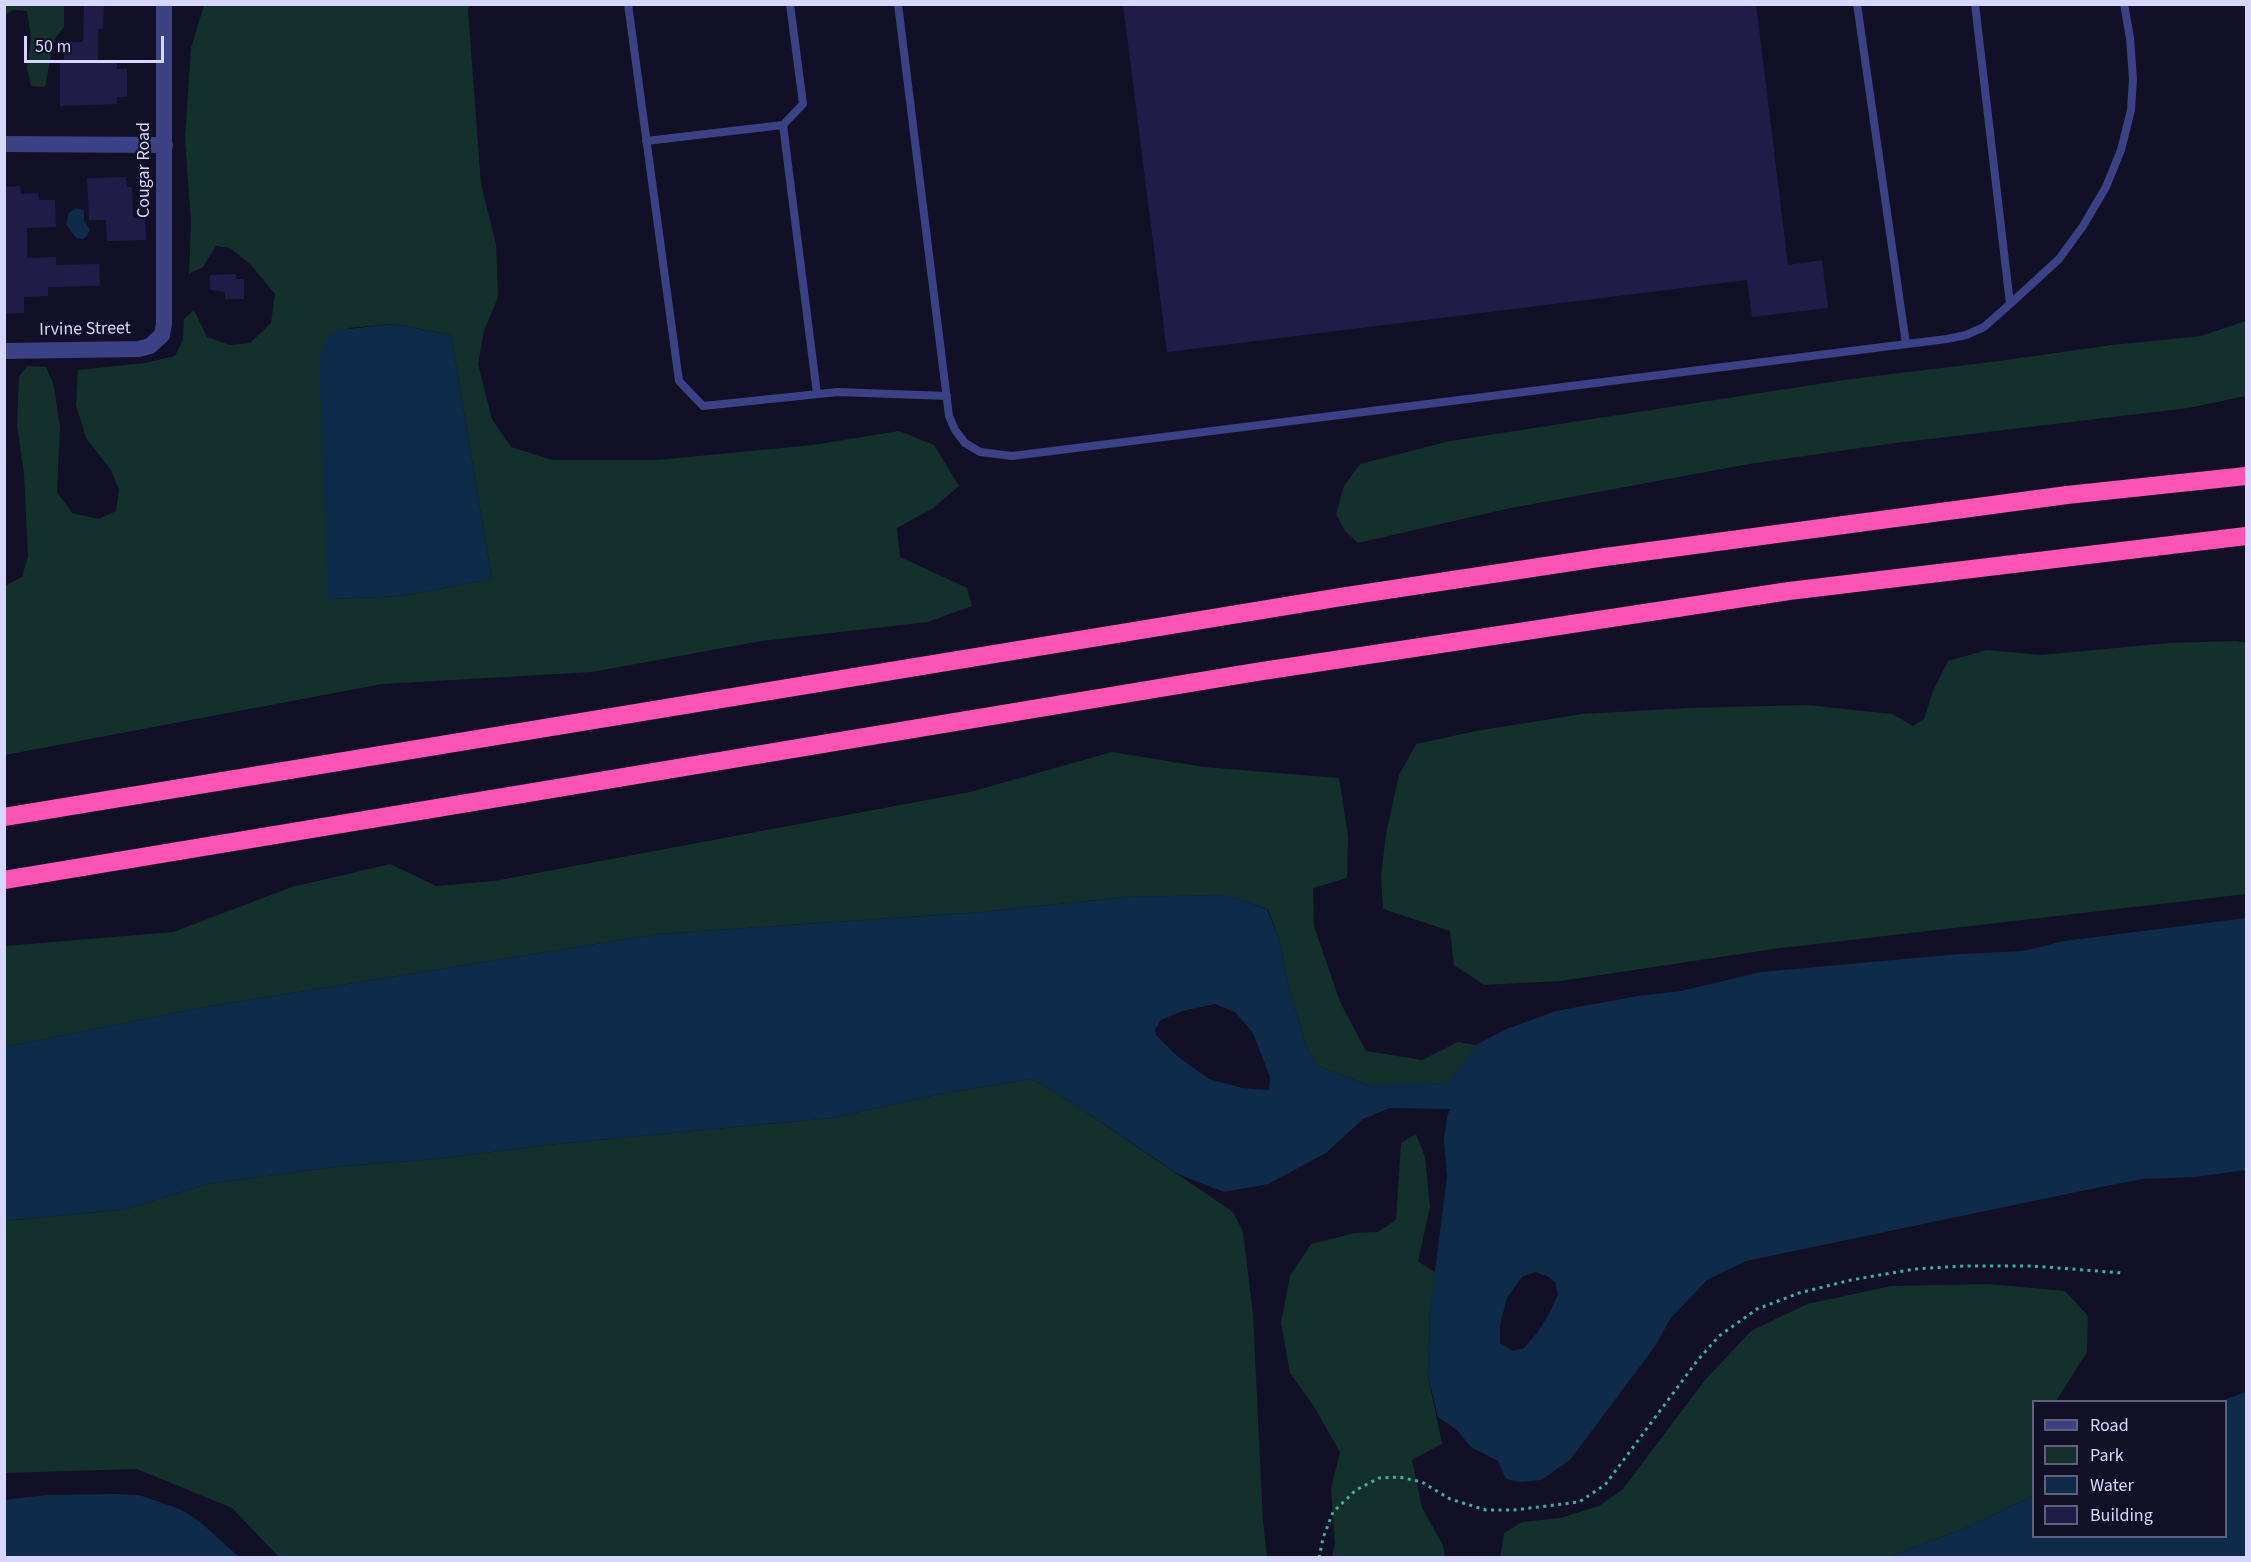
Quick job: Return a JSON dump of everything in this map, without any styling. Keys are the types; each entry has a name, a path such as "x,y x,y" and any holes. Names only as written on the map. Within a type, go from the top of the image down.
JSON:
{"highway":[{"path":"4,817 1358,594 1617,555 2056,497 2247,476"},
{"path":"4,880 1304,665 1789,591 2247,536"}],"street":[{"name":"Cougar Road","path":"162,334 164,324 164,4"},
{"path":"4,144 165,145"},
{"name":"Irvine Street","path":"4,351 139,349 150,346 162,334"}],"lane":[{"path":"628,4 679,381 703,406 838,392 947,396"},
{"path":"646,141 783,125 802,104 790,4"},
{"path":"898,4 949,416 955,430 965,443 980,452 1012,456 1906,344 1966,334 1984,327 2059,259 2083,226 2106,187 2121,150 2131,110 2133,79 2130,38 2124,4"},
{"path":"1857,4 1906,344"},
{"path":"1975,4 2010,304"},
{"path":"783,125 817,394"}],"path":[{"path":"1319,1557 1323,1538 1333,1512 1356,1490 1379,1478 1399,1477 1422,1482 1450,1499 1486,1510 1514,1510 1579,1502 1605,1485 1697,1361 1719,1336 1757,1309 1799,1293 1851,1280 1915,1269 1963,1266 2033,1266 2122,1273"}],"green space":[{"path":"5,4 64,5 64,27 54,40 45,87 31,86 27,69 31,38 27,11 13,10 5,15"},
{"path":"204,5 470,5 468,10 481,185 496,244 498,297 484,331 478,364 492,419 511,447 552,460 657,460 813,445 899,431 934,445 959,486 933,508 897,528 900,557 967,588 972,606 928,622 761,641 592,672 382,684 5,755 5,586 22,577 28,556 24,474 17,425 19,377 27,366 46,367 54,386 60,428 57,492 72,513 99,519 116,511 119,490 111,470 86,438 76,405 78,370 145,363 175,356 183,340 184,319 194,310 207,337 230,345 250,343 271,323 275,294 251,265 230,248 216,246 203,267 189,274 191,222 185,138 191,48","holes":["395,324 451,335 492,579 402,596 329,599 348,328"]},
{"path":"2246,321 2246,396 2188,408 1888,444 1749,464 1506,509 1358,543 1345,531 1336,514 1344,486 1360,464 1450,441 1851,379 2112,345 2201,336"},
{"path":"2236,641 2246,643 2246,894 1773,949 1561,981 1484,985 1454,965 1450,931 1383,909 1381,877 1386,834 1399,775 1416,744 1476,731 1582,714 1689,708 1806,705 1892,714 1913,726 1924,719 1933,691 1948,661 1987,650 2041,655 2169,643"},
{"path":"1112,752 1204,767 1339,778 1348,836 1347,878 1313,888 1314,926 1340,1002 1366,1051 1422,1060 1458,1042 1476,1045 1464,1064 1447,1083 1371,1086 1316,1065 1306,1045 1288,984 1280,942 1268,909 1225,895 1125,897 982,912 658,934 205,1007 5,1047 5,946 173,932 292,887 390,864 436,886 494,881 970,792"},
{"path":"1032,1079 1074,1104 1233,1212 1243,1232 1253,1314 1263,1522 1267,1557 279,1557 232,1508 137,1469 5,1473 5,1221 127,1209 207,1184 342,1166 437,1159 546,1145 832,1118 945,1093"},
{"path":"1416,1134 1425,1157 1430,1207 1418,1261 1436,1273 1430,1312 1428,1376 1442,1444 1412,1460 1422,1508 1443,1545 1445,1557 1332,1557 1335,1544 1331,1489 1340,1452 1313,1405 1290,1373 1281,1323 1290,1276 1311,1244 1355,1233 1378,1232 1396,1220 1401,1143"},
{"path":"1989,1284 2065,1291 2088,1316 2087,1352 2057,1400 2032,1400 2032,1496 1965,1528 1889,1557 1500,1558 1504,1533 1522,1522 1560,1518 1599,1506 1623,1489 1705,1380 1751,1331 1807,1304 1891,1286"}],"water":[{"path":"76,208 84,211 84,221 90,230 83,239 76,238 66,224 69,213"},
{"path":"395,324 451,335 492,579 402,596 328,599 319,358 329,335 338,330"},
{"path":"1226,895 1267,909 1280,942 1288,984 1306,1045 1316,1065 1368,1085 1447,1083 1476,1045 1504,1030 1556,1011 1638,996 1681,991 1761,972 1959,954 2023,951 2064,941 2246,918 2246,1170 2195,1177 2142,1179 1746,1261 1707,1280 1670,1319 1656,1345 1570,1460 1541,1480 1520,1482 1506,1479 1498,1461 1471,1447 1457,1430 1438,1417 1428,1376 1430,1311 1447,1176 1444,1139 1450,1109 1390,1108 1363,1119 1326,1153 1268,1184 1224,1192 1178,1174 1074,1104 1032,1079 945,1093 832,1118 546,1145 437,1159 342,1166 207,1184 127,1209 5,1221 5,1047 205,1007 658,934 982,912 1125,897","holes":["1215,1004 1235,1012 1253,1033 1270,1077 1269,1090 1242,1088 1209,1079 1177,1056 1156,1035 1155,1029 1161,1020 1182,1011","1535,1272 1555,1282 1558,1294 1537,1333 1524,1348 1513,1351 1500,1343 1500,1325 1507,1298 1522,1277"]},
{"path":"2246,1392 2246,1557 1889,1557 1965,1528 2032,1496 2032,1538 2227,1538 2227,1400 2224,1400"},
{"path":"46,1495 139,1495 180,1509 199,1521 239,1557 5,1557 5,1500"}],"building":[{"path":"84,4 104,4 103,29 98,29 98,61 117,61 117,69 127,69 127,97 117,97 117,104 60,106 60,63 64,63 64,42 83,42"},
{"path":"1123,4 1756,4 1788,265 1822,260 1828,308 1752,317 1747,280 1167,352"},
{"path":"126,177 127,187 132,187 133,218 145,218 146,240 107,241 106,220 89,220 87,178"},
{"path":"20,186 21,194 38,193 39,200 55,200 56,227 27,228 27,258 56,257 56,265 99,264 100,286 48,287 48,296 24,297 24,313 5,314 4,187"},
{"path":"236,274 236,279 244,279 244,299 225,299 225,292 210,290 210,275"}]}
